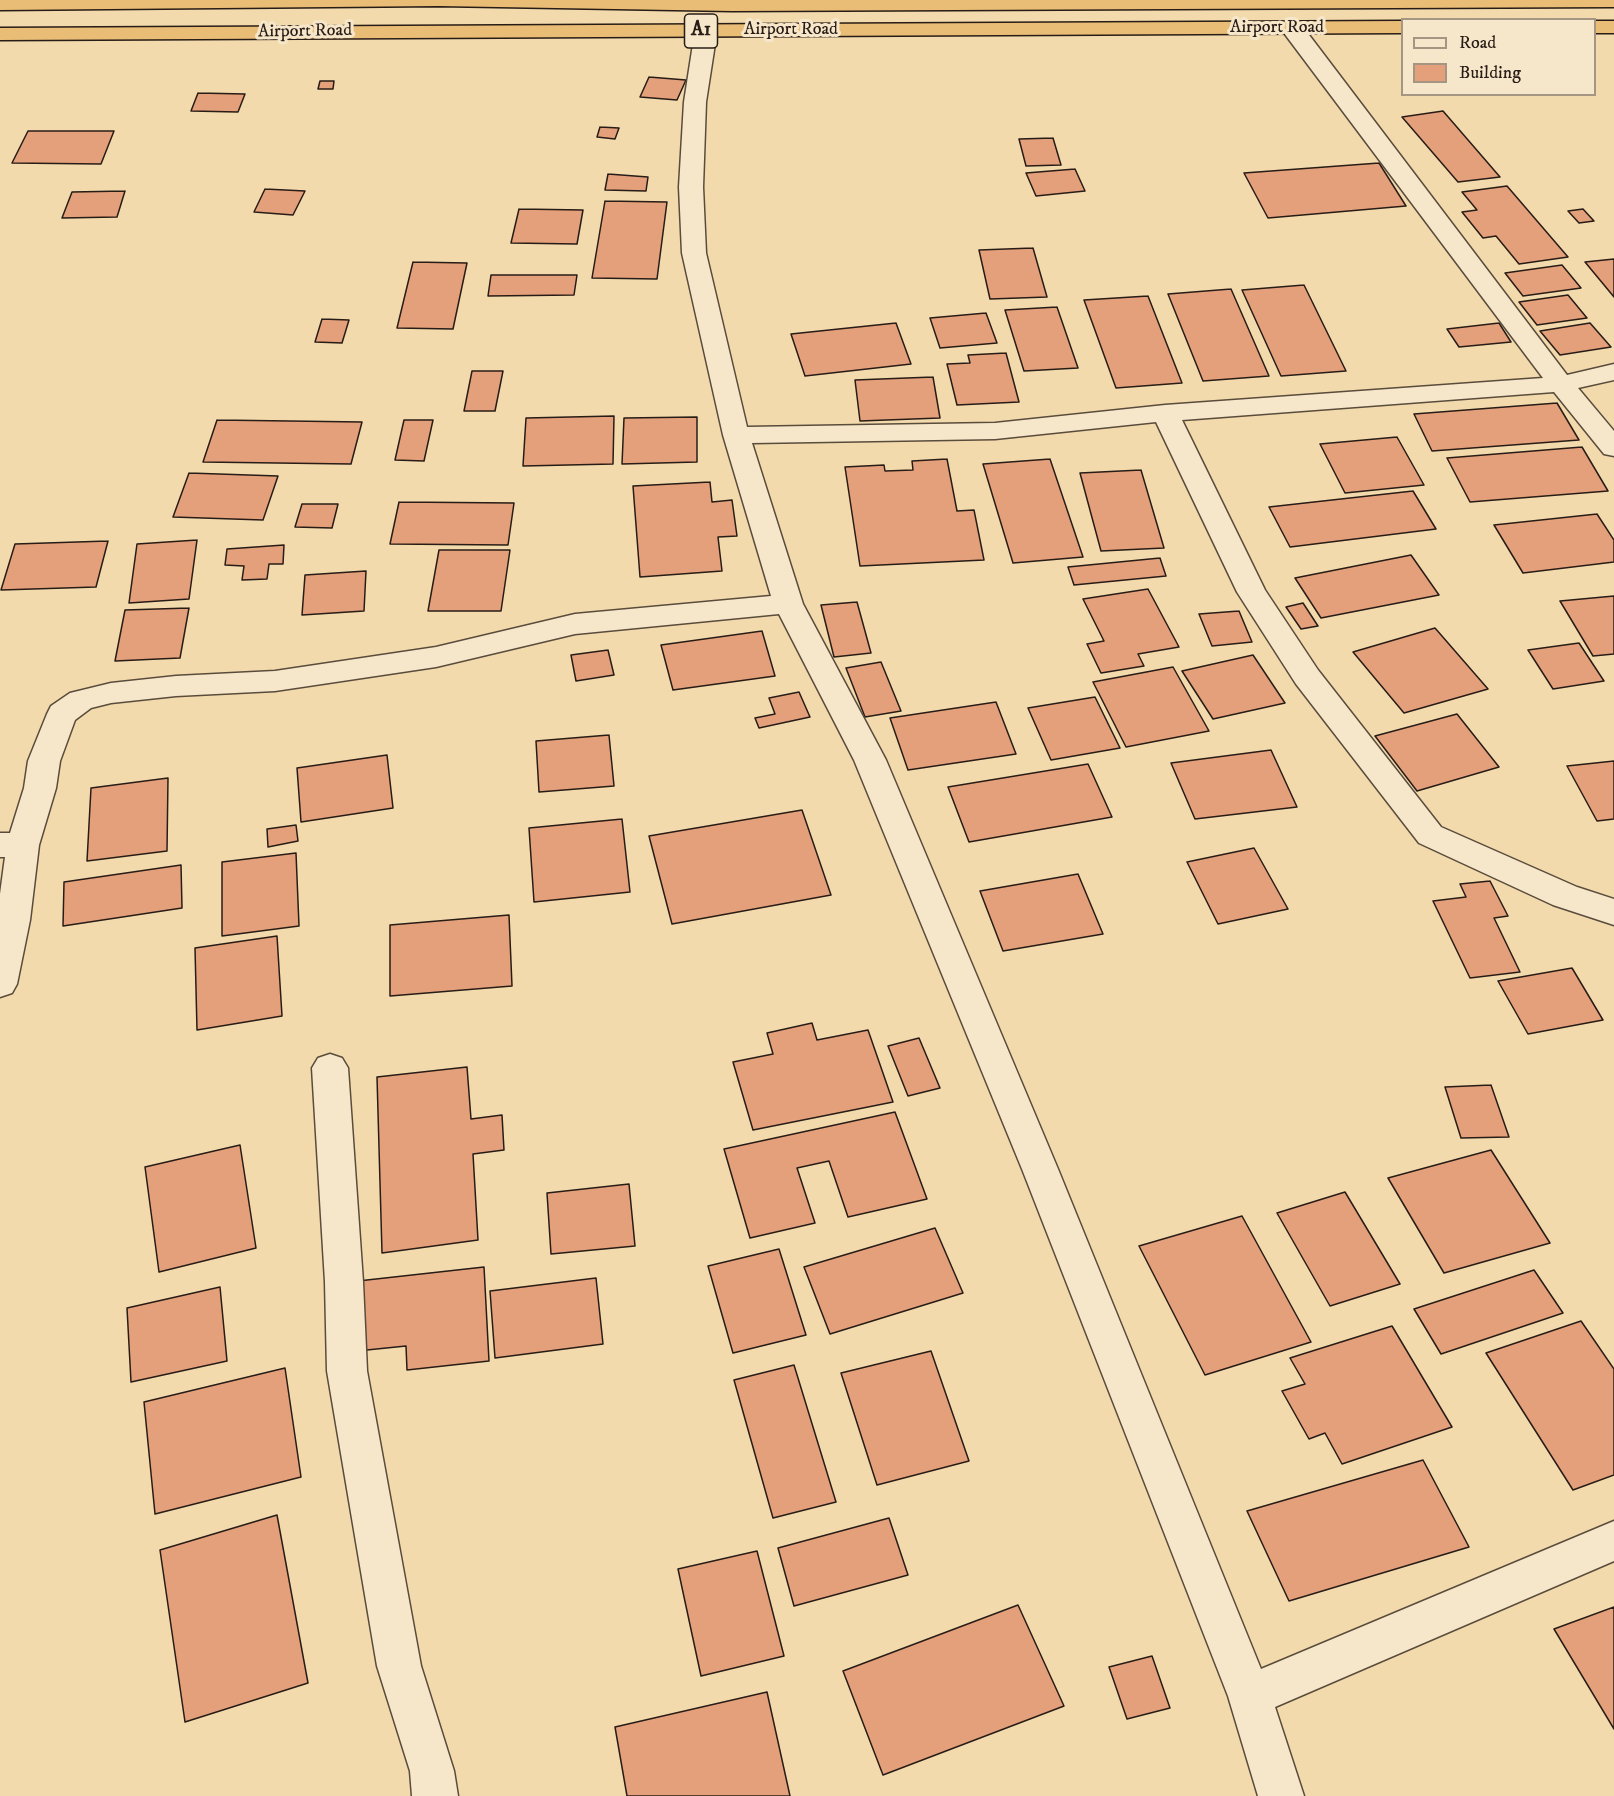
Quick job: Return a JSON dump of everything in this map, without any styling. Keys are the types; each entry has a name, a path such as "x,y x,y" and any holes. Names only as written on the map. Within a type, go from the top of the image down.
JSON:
{"highway":[{"name":"Airport Road","path":"0,4 427,0 732,5 1614,1"},
{"name":"Airport Road","path":"0,34 1401,27"},
{"path":"1596,27 1614,27"}],"street":[{"path":"1292,28 1562,384 1614,448"},
{"path":"706,31 695,102 691,187 694,253 736,435 788,604 870,760 1040,1169 1250,1696 1281,1796"},
{"path":"736,435 995,431 1165,413 1562,384 1614,372"},
{"path":"1165,413 1251,592 1307,677 1430,835 1565,896 1614,912"},
{"path":"0,984 13,920 12,845 40,788 44,761 62,714 81,700 111,693 176,686 275,681 425,659 575,624 788,604"},
{"path":"330,1068 344,1282 347,1371 399,1666 432,1771 435,1796"},
{"path":"1250,1696 1614,1541"}],"building":[{"path":"649,77 686,80 677,100 640,97"},
{"path":"320,81 334,81 333,89 318,89"},
{"path":"198,93 245,94 238,112 191,111"},
{"path":"1443,111 1500,177 1458,182 1402,117"},
{"path":"600,127 619,128 615,139 597,137"},
{"path":"28,131 114,131 101,164 12,163"},
{"path":"1053,138 1061,165 1026,166 1019,139"},
{"path":"1379,163 1406,206 1268,218 1244,173"},
{"path":"1075,169 1085,191 1036,196 1026,173"},
{"path":"608,174 648,177 646,191 605,190"},
{"path":"1507,186 1568,257 1519,264 1496,236 1483,238 1462,212 1477,210 1462,192"},
{"path":"265,189 305,191 293,215 254,212"},
{"path":"125,191 117,217 62,218 72,192"},
{"path":"605,201 667,202 657,279 592,278"},
{"path":"519,209 583,210 577,244 511,243"},
{"path":"1583,209 1594,221 1579,223 1568,211"},
{"path":"1033,248 1047,297 990,299 979,250"},
{"path":"1614,259 1614,297 1585,262"},
{"path":"413,262 467,263 453,329 397,328"},
{"path":"1562,265 1581,288 1523,296 1505,273"},
{"path":"491,275 577,275 574,295 488,296"},
{"path":"1304,285 1346,371 1281,376 1242,290"},
{"path":"1231,289 1269,376 1203,381 1168,294"},
{"path":"1568,295 1587,318 1537,325 1519,302"},
{"path":"1148,296 1182,383 1116,388 1084,300"},
{"path":"1057,307 1078,368 1024,371 1005,310"},
{"path":"986,313 997,343 940,348 930,318"},
{"path":"322,319 349,320 342,343 315,342"},
{"path":"896,323 911,364 805,376 791,334"},
{"path":"1499,323 1511,342 1459,347 1447,329"},
{"path":"1590,323 1611,347 1560,355 1540,331"},
{"path":"1006,353 1019,402 957,405 947,364 970,363 968,355"},
{"path":"472,371 503,371 495,411 464,411"},
{"path":"933,377 940,418 860,421 855,380"},
{"path":"1557,403 1579,440 1432,451 1414,414"},
{"path":"614,416 613,464 523,466 526,418"},
{"path":"697,417 697,462 622,464 624,418"},
{"path":"217,420 362,422 351,464 203,462"},
{"path":"404,420 433,420 424,461 395,460"},
{"path":"1397,437 1424,485 1345,493 1320,444"},
{"path":"1582,447 1608,491 1470,502 1447,458"},
{"path":"947,459 957,511 974,510 984,560 860,566 845,467 884,465 885,471 913,470 912,461"},
{"path":"1050,459 1083,557 1013,563 983,464"},
{"path":"1141,470 1164,548 1101,551 1080,473"},
{"path":"189,473 278,476 263,520 173,517"},
{"path":"710,482 712,502 732,500 737,536 718,537 722,571 640,577 633,486"},
{"path":"1413,491 1436,529 1290,547 1269,507"},
{"path":"399,502 514,503 508,545 390,544"},
{"path":"302,504 338,504 332,528 295,527"},
{"path":"1597,514 1614,540 1614,562 1523,573 1494,525"},
{"path":"197,540 189,599 129,603 137,544"},
{"path":"108,541 96,587 1,590 15,544"},
{"path":"284,545 283,564 269,564 267,579 242,580 244,566 225,565 227,549"},
{"path":"439,550 510,550 501,611 428,611"},
{"path":"1411,555 1439,595 1321,618 1295,578"},
{"path":"1160,558 1166,576 1074,585 1068,567"},
{"path":"366,571 364,611 302,615 305,575"},
{"path":"1148,589 1179,647 1138,654 1144,666 1101,673 1087,644 1104,641 1083,599"},
{"path":"1614,596 1614,654 1593,656 1560,601"},
{"path":"857,602 871,653 834,657 821,605"},
{"path":"1303,603 1318,626 1301,629 1286,607"},
{"path":"189,608 180,658 115,661 125,610"},
{"path":"1239,611 1252,642 1212,646 1199,614"},
{"path":"1435,628 1488,689 1404,713 1353,652"},
{"path":"762,631 775,676 673,690 661,645"},
{"path":"1579,643 1604,681 1553,689 1528,650"},
{"path":"608,650 614,675 576,681 571,655"},
{"path":"1253,655 1285,703 1213,719 1182,671"},
{"path":"881,662 901,711 865,717 846,668"},
{"path":"1173,667 1209,731 1126,747 1093,682"},
{"path":"799,692 810,717 759,728 755,718 775,714 769,698"},
{"path":"1095,697 1120,748 1051,760 1028,708"},
{"path":"996,702 1016,754 908,770 890,718"},
{"path":"1457,714 1499,767 1417,791 1375,736"},
{"path":"609,735 614,786 539,792 536,741"},
{"path":"1271,750 1297,807 1195,819 1171,763"},
{"path":"387,755 393,808 301,822 297,768"},
{"path":"1614,761 1614,819 1597,821 1567,766"},
{"path":"1088,764 1112,817 969,842 948,787"},
{"path":"168,778 167,851 87,861 91,788"},
{"path":"802,810 831,895 672,924 649,836"},
{"path":"622,819 630,892 534,902 529,828"},
{"path":"296,825 298,841 268,847 267,829"},
{"path":"1254,848 1288,909 1218,924 1187,862"},
{"path":"296,853 299,926 222,936 222,862"},
{"path":"181,865 182,908 63,926 64,882"},
{"path":"1078,874 1103,934 1003,951 980,891"},
{"path":"1490,881 1508,916 1494,918 1520,972 1470,978 1433,901 1466,897 1460,884"},
{"path":"509,915 512,986 390,996 390,925"},
{"path":"277,936 282,1016 197,1030 195,948"},
{"path":"1572,968 1603,1020 1528,1034 1498,981"},
{"path":"812,1023 817,1040 868,1030 893,1102 753,1130 733,1062 773,1054 767,1033"},
{"path":"919,1038 940,1088 908,1096 888,1046"},
{"path":"467,1067 471,1119 502,1115 504,1150 473,1154 478,1240 382,1253 377,1077"},
{"path":"1491,1085 1509,1137 1461,1138 1445,1087"},
{"path":"895,1112 927,1199 848,1217 829,1161 797,1168 815,1223 750,1238 724,1149"},
{"path":"240,1145 256,1248 159,1272 145,1167"},
{"path":"1491,1150 1550,1243 1444,1273 1388,1178"},
{"path":"629,1184 635,1246 551,1254 547,1193"},
{"path":"1345,1192 1400,1284 1330,1306 1277,1213"},
{"path":"1242,1216 1311,1342 1205,1375 1139,1246"},
{"path":"935,1228 963,1293 830,1334 804,1267"},
{"path":"779,1249 806,1335 733,1353 708,1266"},
{"path":"484,1267 489,1361 407,1370 406,1346 357,1351 358,1281"},
{"path":"1534,1270 1563,1313 1441,1354 1414,1309"},
{"path":"596,1278 603,1344 495,1358 490,1291"},
{"path":"220,1287 227,1361 131,1382 127,1308"},
{"path":"1581,1321 1614,1369 1614,1475 1573,1490 1486,1353"},
{"path":"1392,1326 1452,1427 1342,1464 1325,1433 1309,1439 1282,1391 1305,1384 1290,1358"},
{"path":"931,1351 969,1461 877,1485 841,1373"},
{"path":"794,1365 836,1502 773,1518 734,1380"},
{"path":"285,1368 301,1477 155,1514 144,1402"},
{"path":"1423,1460 1469,1547 1289,1601 1247,1511"},
{"path":"277,1515 308,1683 185,1722 160,1550"},
{"path":"889,1518 908,1575 794,1606 778,1548"},
{"path":"757,1551 784,1656 701,1676 678,1569"},
{"path":"1018,1605 1064,1706 883,1775 843,1671"},
{"path":"1614,1607 1614,1729 1554,1629"},
{"path":"1152,1656 1170,1708 1127,1719 1109,1667"},
{"path":"767,1692 790,1796 627,1796 615,1727"}]}
